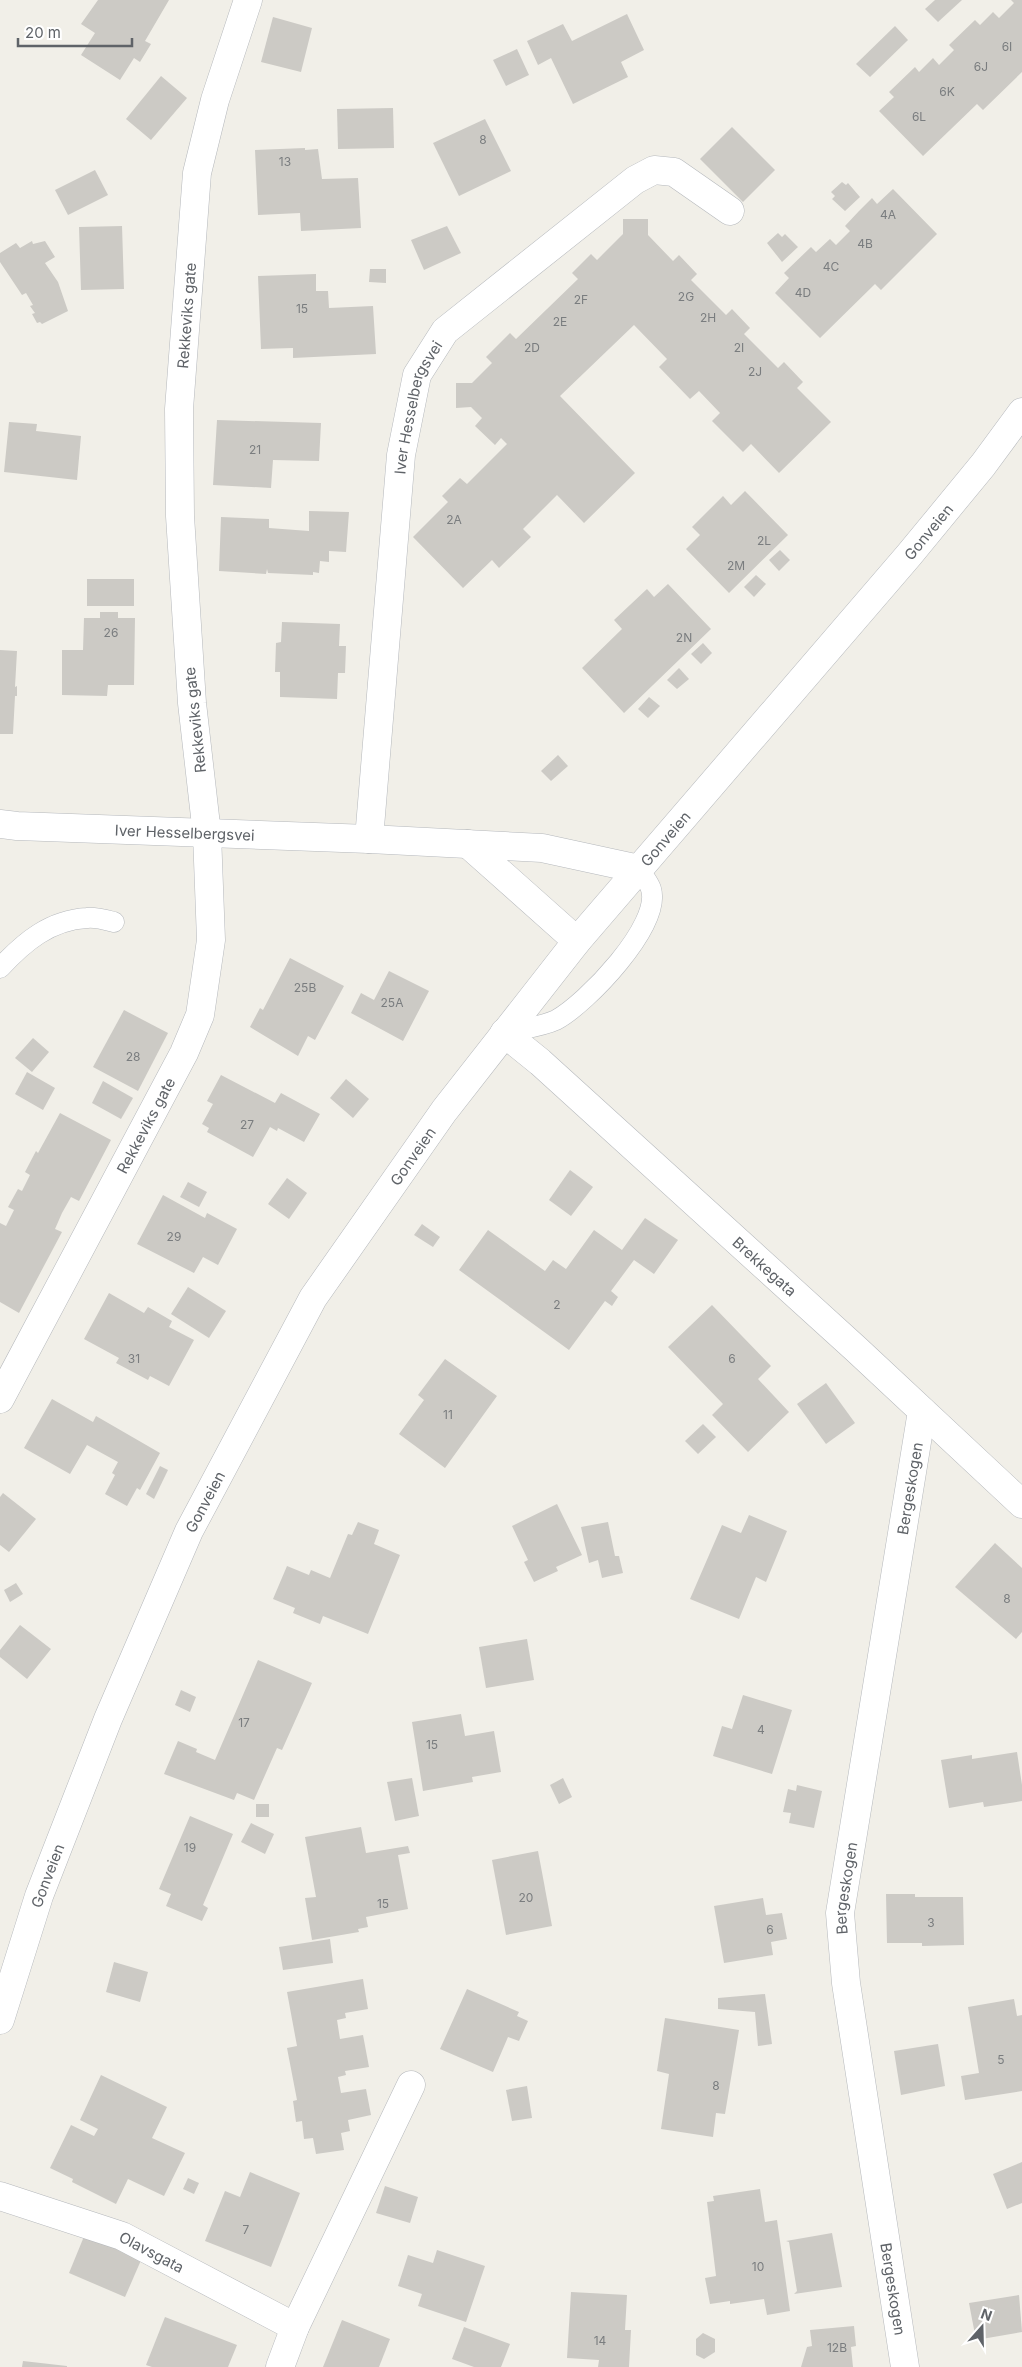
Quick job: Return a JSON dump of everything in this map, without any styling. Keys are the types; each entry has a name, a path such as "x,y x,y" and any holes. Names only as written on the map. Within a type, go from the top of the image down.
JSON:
{"street":[{"name":"Rekkeviks gate","path":"0,1399 184,1053 200,1015 211,940 207,834 192,703 180,516 179,409 197,173 215,100 248,0"},
{"name":"Iver Hesselbergsvei","path":"369,839 401,455 417,375 445,331 635,180 654,170 674,172 730,212"},
{"name":"Gonveien","path":"0,2020 39,1896 104,1728 189,1531 313,1298 444,1111 577,941 909,555 983,465 1022,412"},
{"name":"Iver Hesselbergsvei","path":"0,824 542,848 639,869"},
{"path":"468,844 577,941"},
{"name":"Brekkegata","path":"504,1033 540,1062 922,1410 1022,1504"},
{"name":"Bergeskogen","path":"905,2367 846,1982 840,1914 922,1410"},
{"path":"280,2367 295,2327 411,2085"},
{"name":"Olavsgata","path":"0,2196 122,2236 295,2327"}],"lane":[{"path":"504,1033 555,1020 585,999 618,964 637,938 649,916 651,890 639,869"},
{"path":"0,968 22,944 55,924 88,918 114,922"}],"building":[{"path":"98,0 169,0 145,41 151,44 140,62 134,58 120,80 81,55 95,33 81,24"},
{"path":"935,0 962,0 938,22 925,9"},
{"path":"1011,0 1022,0 1022,72 983,110 977,104 923,156 879,111 894,97 889,92 915,67 919,72 933,58 939,65 954,50 949,45 975,20 980,25 993,12 999,18 1014,3"},
{"path":"627,14 644,50 621,62 628,77 573,104 551,58 538,65 527,41 563,24 572,41"},
{"path":"273,17 312,28 301,72 261,62"},
{"path":"895,26 908,40 870,77 856,64"},
{"path":"517,49 529,75 506,86 493,60"},
{"path":"161,76 187,98 151,140 126,119"},
{"path":"393,108 394,148 338,149 337,109"},
{"path":"485,119 511,171 459,196 433,143"},
{"path":"732,127 775,170 743,202 700,159"},
{"path":"305,148 305,150 318,149 322,179 358,178 361,228 301,231 300,213 258,215 255,150"},
{"path":"95,170 108,195 68,215 55,190"},
{"path":"842,182 846,185 848,183 860,197 845,211 832,199 835,196 831,192"},
{"path":"893,189 937,234 881,290 875,284 820,338 775,293 789,278 784,273 811,247 816,252 830,239 836,245 850,231 845,226 872,198 877,204"},
{"path":"623,219 648,219 648,235 673,261 679,255 697,274 691,280 726,315 732,309 750,328 744,334 778,368 784,362 803,382 797,388 831,422 779,473 751,444 743,452 712,421 720,413 699,391 690,399 659,367 667,359 634,325 560,396 635,473 584,523 557,495 523,529 531,537 499,568 492,560 463,588 413,537 448,502 442,496 460,478 467,484 507,444 501,438 495,445 475,426 482,418 471,407 456,408 456,383 472,383 492,363 486,357 510,333 516,339 578,279 572,273 591,254 597,260 623,234"},
{"path":"122,226 124,289 81,290 79,227"},
{"path":"447,226 461,253 424,270 411,240"},
{"path":"778,233 782,237 785,234 798,247 782,262 767,243"},
{"path":"32,241 33,244 45,241 55,257 45,263 58,282 68,311 42,324 40,322 37,323 32,314 35,313 30,306 33,305 26,293 22,295 0,262 0,253 16,243 20,248"},
{"path":"370,269 386,269 386,283 369,282"},
{"path":"316,274 316,291 328,291 329,308 373,306 376,354 293,358 293,348 261,349 258,276"},
{"path":"217,420 321,423 319,461 273,460 271,488 213,485"},
{"path":"9,422 37,424 36,431 81,436 77,480 4,472"},
{"path":"745,491 788,535 729,593 686,549 700,535 692,527 723,496 731,505"},
{"path":"309,511 349,512 346,552 329,551 329,562 320,561 319,573 313,572 313,575 268,573 267,569 266,574 219,571 221,517 269,519 269,528 309,531"},
{"path":"780,550 790,560 779,571 769,560"},
{"path":"756,575 766,584 754,597 744,587"},
{"path":"87,579 134,579 134,606 87,606"},
{"path":"668,584 711,629 624,713 582,668 622,629 614,620 647,589 654,597"},
{"path":"100,612 118,612 118,618 135,618 134,685 108,685 107,696 62,695 62,650 83,650 84,618 100,618"},
{"path":"282,622 340,624 339,646 346,646 345,673 338,673 337,699 280,697 280,672 275,672 276,643 281,642"},
{"path":"703,643 712,653 701,664 691,654"},
{"path":"0,650 17,651 15,687 17,686 17,696 15,696 13,734 0,734"},
{"path":"679,668 689,679 677,689 667,680"},
{"path":"649,697 660,706 648,718 638,709"},
{"path":"558,755 568,766 551,781 541,771"},
{"path":"290,958 344,986 315,1040 308,1036 298,1056 250,1027 260,1008 263,1010"},
{"path":"389,971 429,991 403,1041 351,1013 361,993 374,1000"},
{"path":"124,1010 168,1033 138,1091 93,1067"},
{"path":"33,1038 49,1052 32,1072 15,1058"},
{"path":"27,1072 55,1088 43,1110 15,1094"},
{"path":"221,1075 275,1103 281,1093 320,1114 304,1142 278,1128 277,1131 270,1127 253,1157 207,1132 209,1128 202,1124 213,1104 207,1101"},
{"path":"346,1079 369,1099 353,1118 330,1098"},
{"path":"103,1081 133,1098 121,1119 92,1103"},
{"path":"60,1113 111,1140 79,1201 71,1197 62,1213 55,1229 62,1232 19,1313 0,1302 0,1223 6,1226 14,1210 8,1207 18,1189 22,1191 30,1175 25,1172"},
{"path":"570,1170 593,1187 571,1216 549,1200"},
{"path":"287,1178 307,1193 289,1219 268,1204"},
{"path":"188,1182 207,1192 199,1207 180,1197"},
{"path":"163,1195 205,1218 207,1213 237,1229 218,1265 203,1257 194,1273 137,1244"},
{"path":"645,1218 678,1240 654,1274 634,1260 611,1291 618,1297 612,1306 605,1301 569,1350 459,1270 488,1230 545,1271 553,1260 566,1269 594,1230 622,1250"},
{"path":"422,1224 440,1237 433,1247 414,1235"},
{"path":"188,1287 226,1311 209,1338 171,1314"},
{"path":"109,1293 144,1313 148,1307 172,1321 169,1327 194,1340 169,1386 150,1376 148,1380 116,1363 119,1358 84,1339"},
{"path":"712,1305 771,1366 758,1379 789,1412 748,1452 712,1415 723,1404 668,1347"},
{"path":"445,1359 497,1396 445,1468 399,1434 424,1400 418,1395"},
{"path":"826,1383 855,1423 826,1444 797,1404"},
{"path":"52,1399 93,1422 96,1416 160,1453 140,1490 137,1488 127,1506 105,1494 115,1475 112,1473 118,1462 87,1445 70,1474 24,1448"},
{"path":"703,1424 716,1437 698,1454 685,1441"},
{"path":"160,1466 168,1470 154,1499 146,1494"},
{"path":"3,1493 36,1519 9,1552 0,1545 0,1497"},
{"path":"557,1504 582,1555 556,1567 558,1571 534,1582 524,1562 528,1560 512,1526"},
{"path":"749,1515 787,1531 766,1582 756,1577 739,1619 690,1599 722,1525 741,1533"},
{"path":"358,1522 379,1530 374,1544 400,1555 368,1634 323,1616 320,1624 293,1613 295,1608 273,1599 287,1566 309,1575 311,1570 330,1578 348,1534 352,1535"},
{"path":"608,1522 615,1556 619,1556 623,1573 602,1578 598,1560 589,1563 581,1527"},
{"path":"995,1543 1022,1568 1022,1632 1016,1639 955,1587"},
{"path":"16,1583 23,1594 10,1602 4,1590"},
{"path":"20,1625 51,1649 27,1679 0,1657 0,1650"},
{"path":"527,1639 534,1680 486,1688 479,1647"},
{"path":"258,1660 312,1683 282,1750 277,1748 254,1800 237,1793 234,1800 164,1774 178,1741 197,1749 196,1752 215,1760"},
{"path":"181,1690 196,1697 190,1712 175,1705"},
{"path":"743,1695 792,1710 772,1774 713,1756 722,1726 732,1729"},
{"path":"461,1714 465,1736 494,1731 501,1772 472,1777 473,1782 423,1791 412,1722"},
{"path":"1017,1752 1022,1785 1022,1801 984,1807 983,1802 949,1808 941,1760 972,1755 972,1759"},
{"path":"412,1778 419,1816 395,1821 387,1782"},
{"path":"563,1778 572,1797 559,1804 550,1785"},
{"path":"797,1785 822,1791 814,1828 789,1823 791,1813 783,1812 788,1789 796,1791"},
{"path":"256,1804 269,1804 269,1817 256,1817"},
{"path":"190,1816 233,1834 203,1905 208,1908 202,1921 166,1906 171,1894 159,1889"},
{"path":"251,1823 274,1834 265,1854 241,1842"},
{"path":"361,1827 366,1853 408,1846 410,1853 398,1855 408,1909 366,1917 368,1927 358,1929 359,1932 312,1940 305,1898 316,1897 305,1837"},
{"path":"538,1851 552,1926 506,1935 492,1860"},
{"path":"886,1894 915,1894 915,1897 963,1897 964,1945 922,1946 922,1943 887,1943"},
{"path":"763,1898 766,1915 782,1913 787,1939 771,1942 773,1955 724,1963 714,1906"},
{"path":"330,1939 333,1963 283,1970 279,1947"},
{"path":"114,1962 148,1972 140,2002 106,1992"},
{"path":"363,1979 368,2009 345,2013 346,2018 337,2020 340,2039 363,2035 369,2067 345,2071 346,2075 338,2077 341,2093 366,2089 371,2115 348,2120 350,2131 341,2133 344,2150 316,2154 313,2138 304,2139 302,2121 296,2122 293,2101 297,2100 287,2048 297,2046 287,1992"},
{"path":"467,1989 519,2012 517,2016 528,2021 519,2041 508,2037 493,2072 440,2049"},
{"path":"765,1994 772,2044 758,2046 755,2012 718,2009 718,1998"},
{"path":"1014,1999 1017,2016 1022,2015 1022,2091 965,2100 961,2076 979,2073 968,2007"},
{"path":"665,2018 739,2030 725,2114 716,2113 713,2137 661,2129 669,2074 657,2071"},
{"path":"938,2044 945,2086 901,2095 894,2051"},
{"path":"101,2075 167,2107 152,2138 185,2153 164,2196 128,2179 116,2204 72,2182 73,2179 50,2168 71,2125 94,2136 98,2129 80,2120"},
{"path":"527,2086 532,2118 512,2121 506,2090"},
{"path":"1022,2162 1022,2203 1007,2209 993,2174"},
{"path":"250,2172 300,2193 271,2267 205,2241 225,2191 240,2197"},
{"path":"188,2178 199,2183 194,2194 183,2189"},
{"path":"385,2186 418,2197 410,2223 376,2213"},
{"path":"760,2189 765,2222 777,2220 790,2311 767,2315 764,2299 730,2304 730,2301 710,2304 705,2278 716,2276 707,2202 714,2201 713,2196"},
{"path":"832,2233 842,2287 794,2294 797,2291 789,2242 786,2241"},
{"path":"85,2234 142,2258 125,2297 69,2273"},
{"path":"437,2250 485,2266 466,2322 418,2306 422,2294 398,2286 408,2255 433,2263"},
{"path":"571,2292 627,2295 625,2330 631,2330 629,2367 598,2367 599,2360 567,2358"},
{"path":"1019,2295 1022,2332 976,2340 969,2303"},
{"path":"165,2317 237,2345 228,2367 152,2367 146,2365"},
{"path":"342,2320 390,2339 379,2367 323,2367"},
{"path":"854,2326 856,2346 851,2347 853,2367 801,2367 807,2347 812,2346 810,2330"},
{"path":"464,2327 510,2344 501,2367 474,2367 452,2359"},
{"path":"703,2333 715,2339 715,2352 704,2359 696,2355 696,2339"},
{"path":"23,2361 67,2366 67,2367 22,2367"}]}
